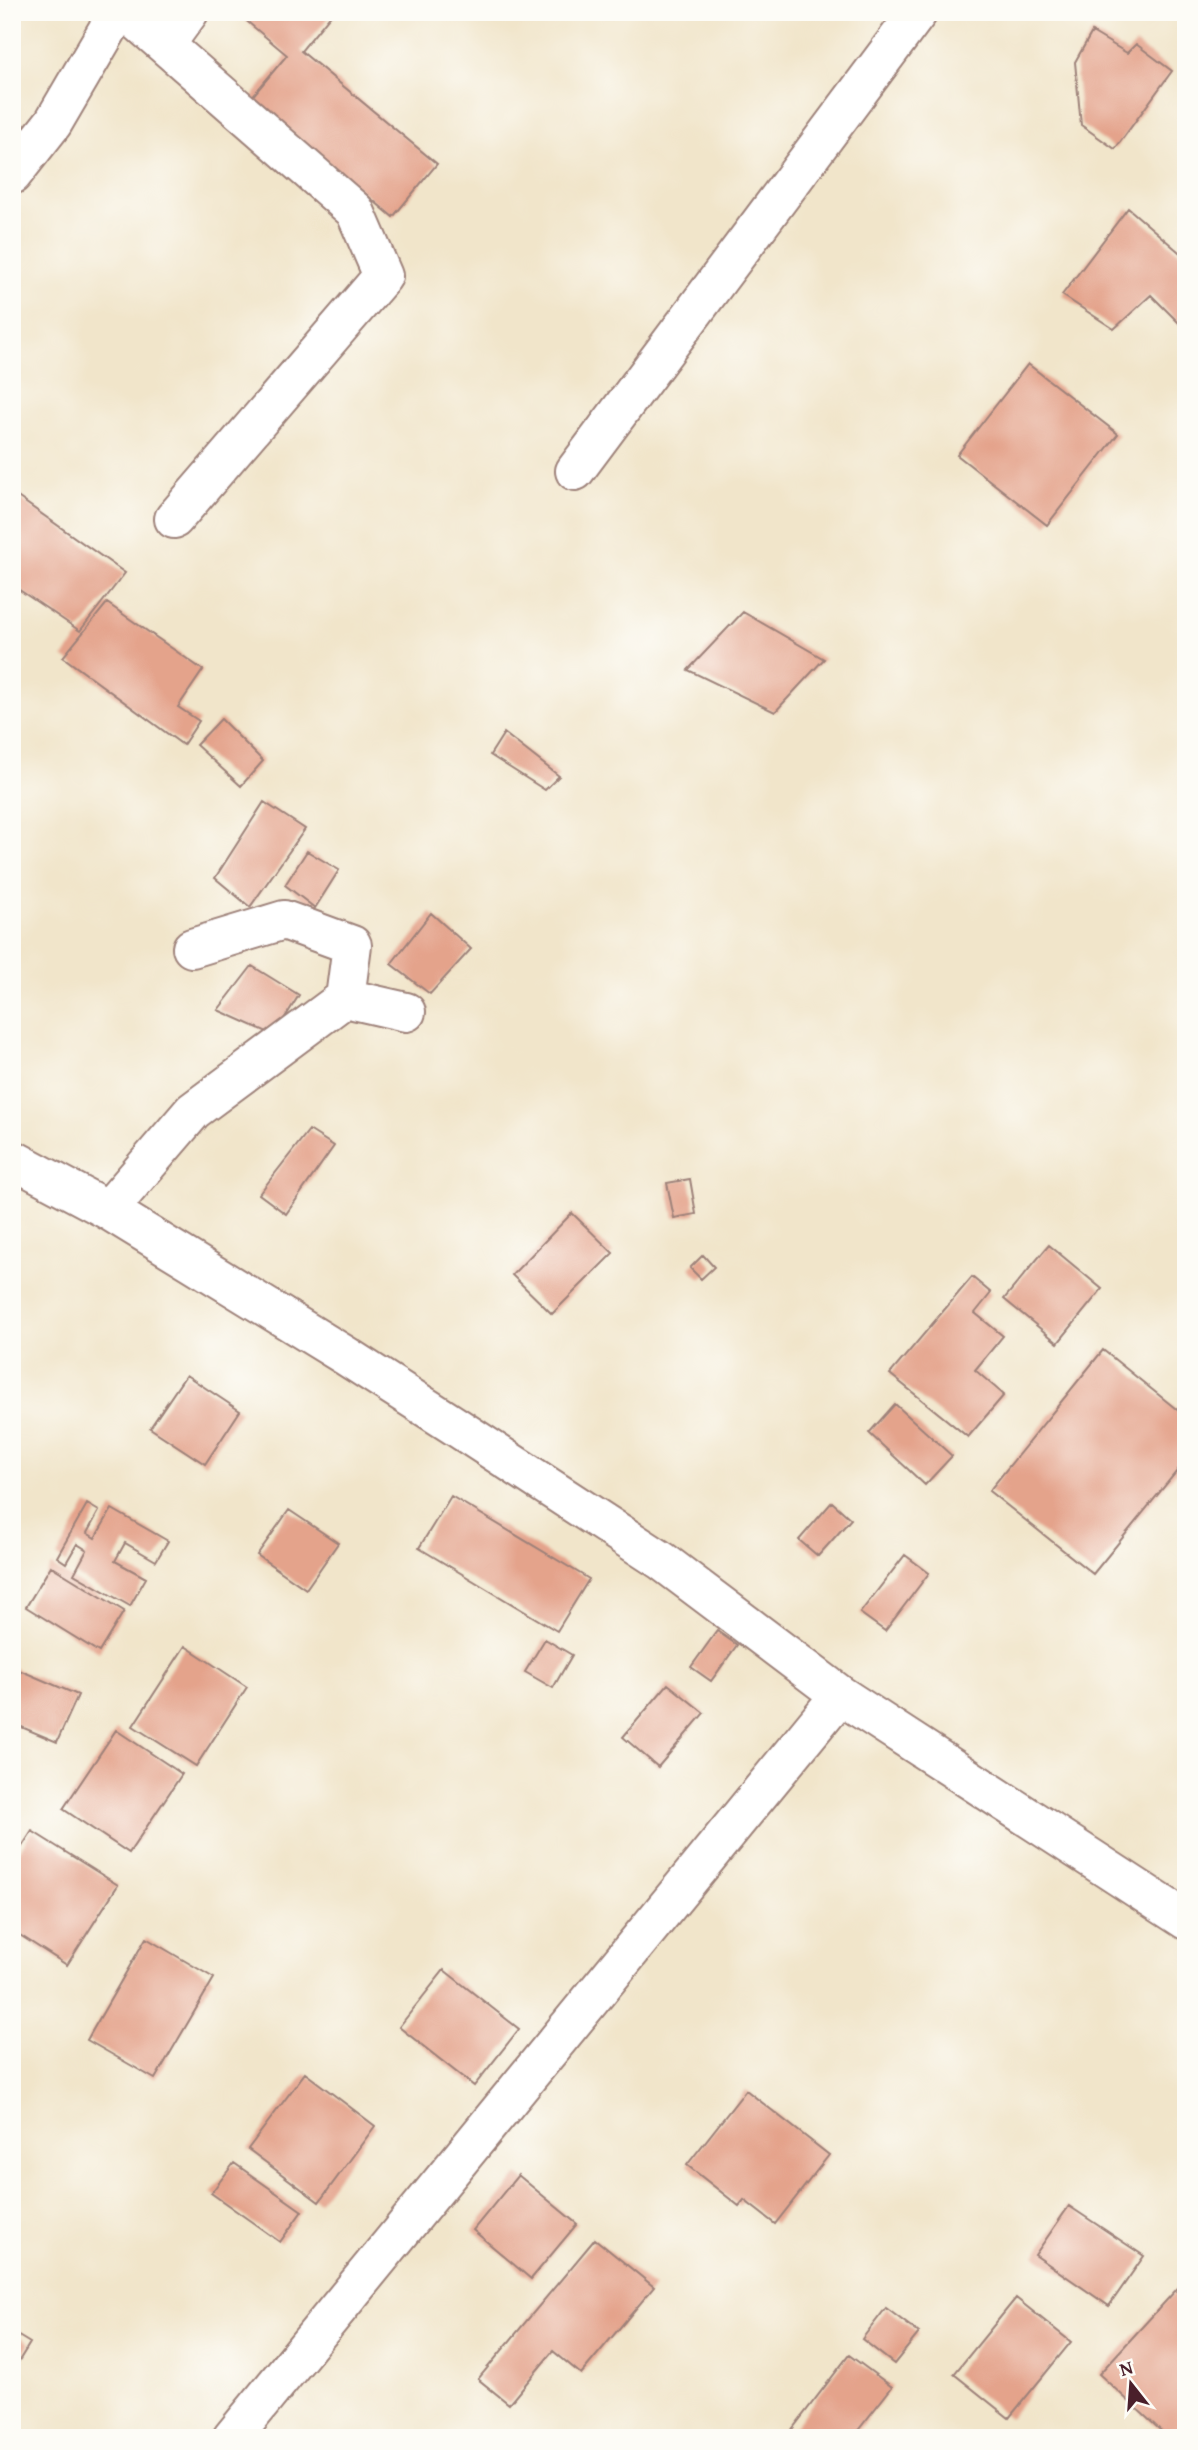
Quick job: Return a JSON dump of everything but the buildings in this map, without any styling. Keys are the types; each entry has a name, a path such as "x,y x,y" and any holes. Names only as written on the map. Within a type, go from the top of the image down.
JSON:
{"street":[{"path":"12,175 53,123 118,12"},
{"path":"127,12 355,211 383,276 174,519"},
{"path":"165,45 189,12"},
{"path":"575,471 918,12"},
{"path":"108,1210 192,1111 345,998 352,945 284,920 192,948"},
{"path":"345,998 405,1012"},
{"path":"12,1158 108,1210 346,1356 663,1561 840,1695 1186,1920"},
{"path":"232,2438 840,1695"}]}
